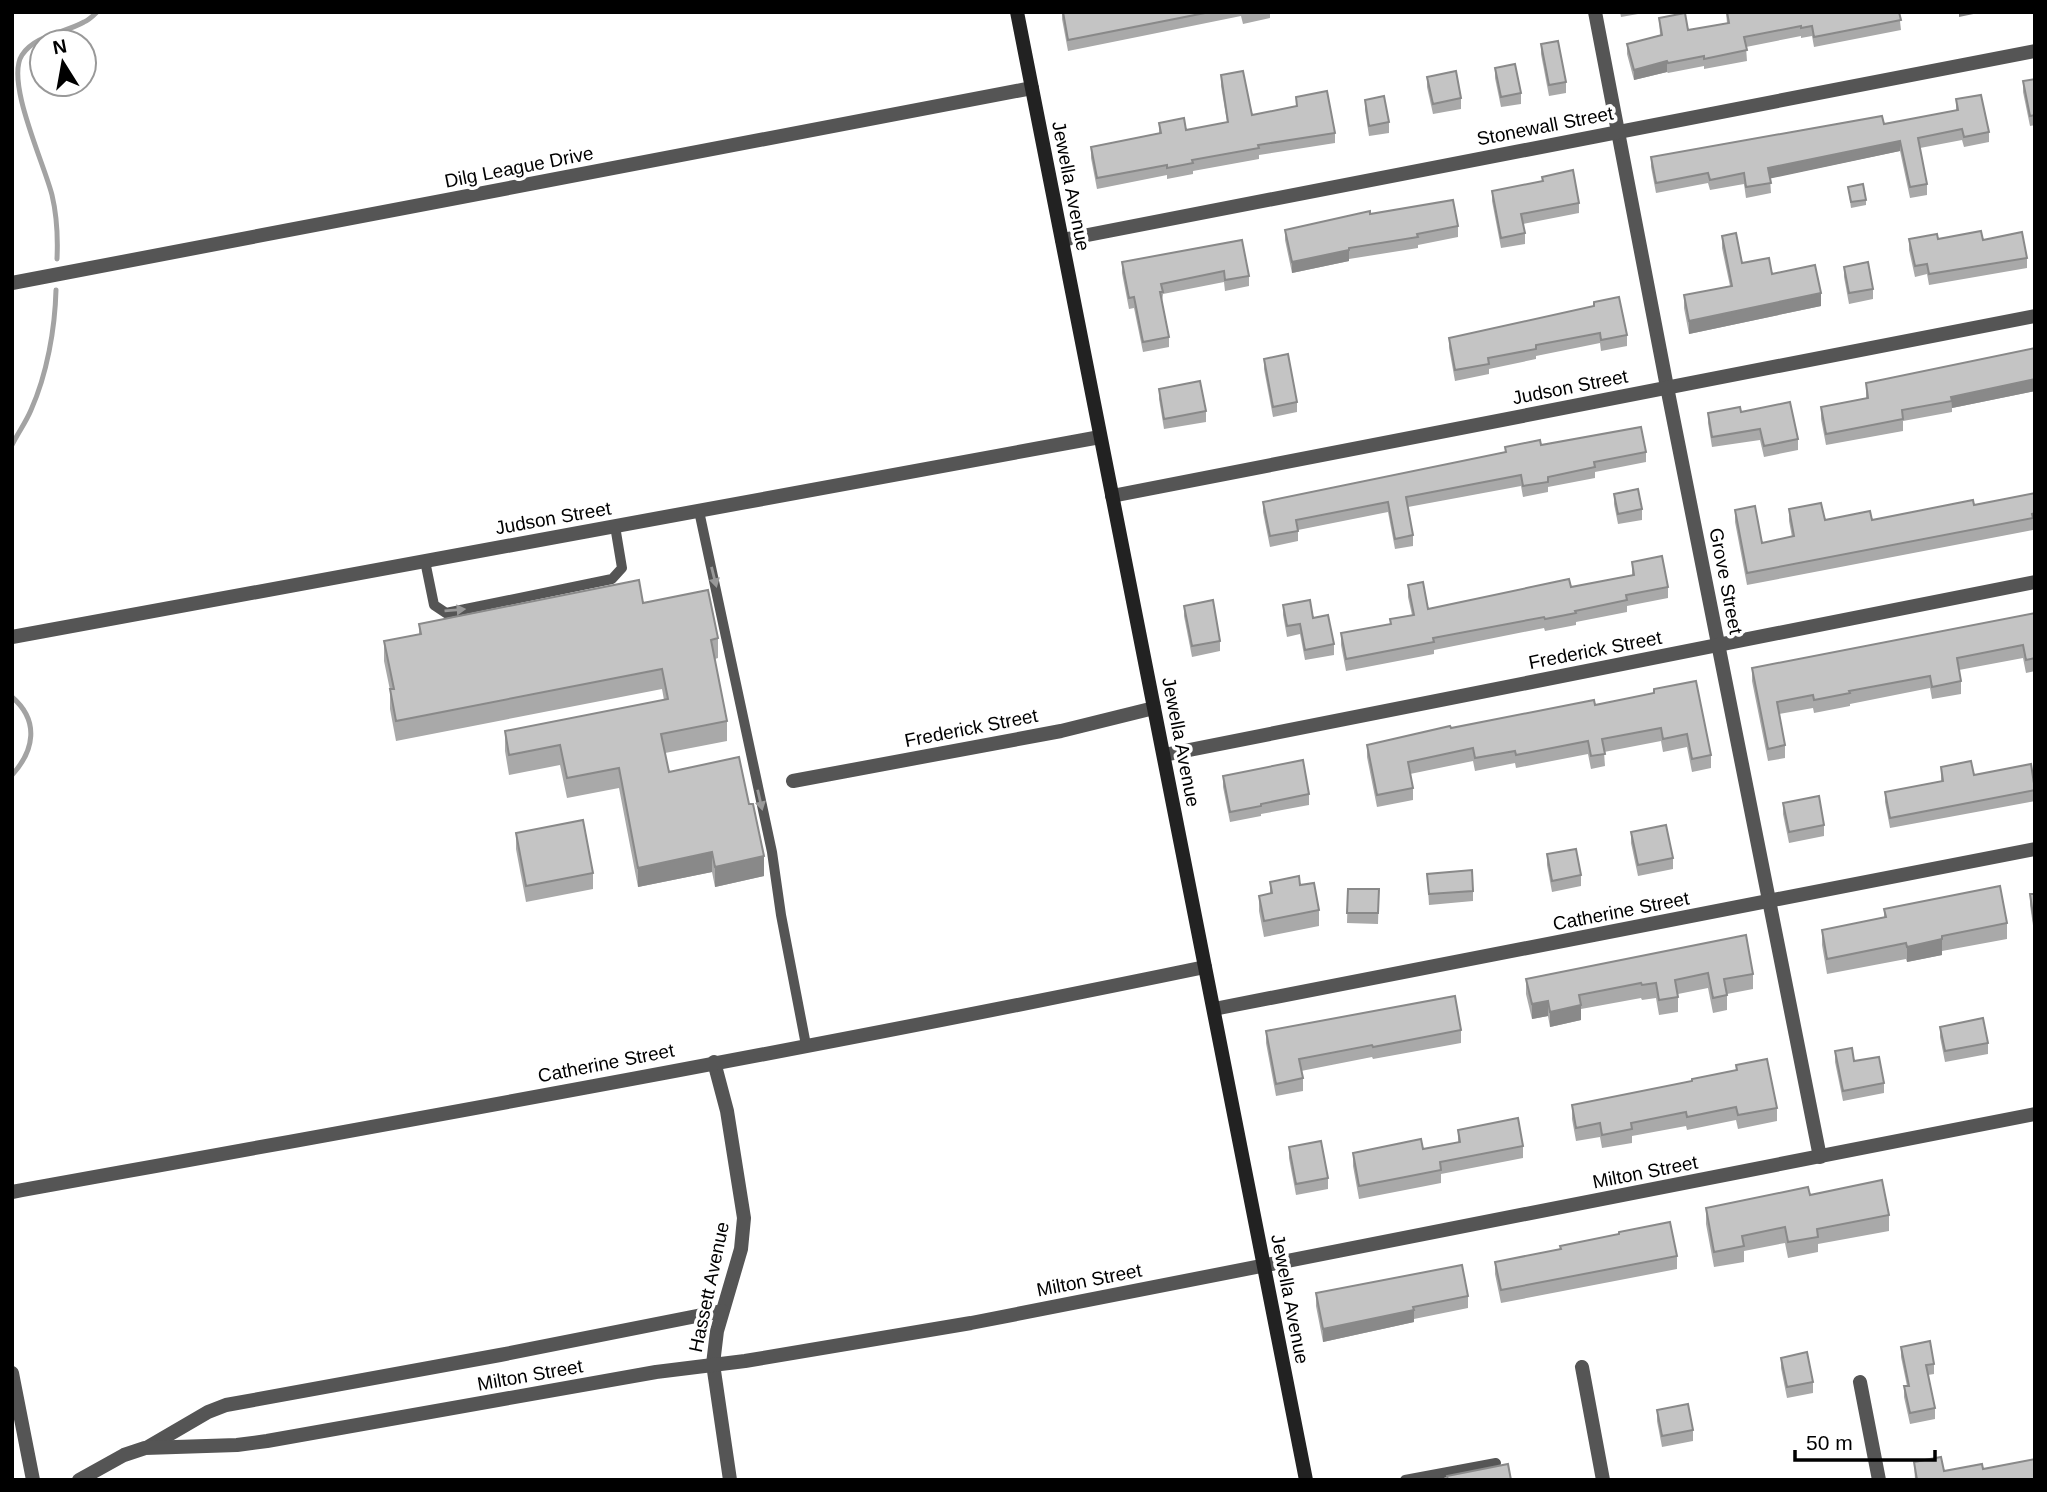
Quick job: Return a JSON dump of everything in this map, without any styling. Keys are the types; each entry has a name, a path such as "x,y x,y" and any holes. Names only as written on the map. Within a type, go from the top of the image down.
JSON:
{"main road":[{"name":"Jewella Avenue","path":"1017,12 1306,1480"}],"street":[{"name":"Grove Street","path":"1595,12 1820,1157"},
{"name":"Stonewall Street","path":"1062,240 2035,51"},
{"name":"Dilg League Drive","path":"12,283 1032,88"},
{"name":"Judson Street","path":"1112,496 2035,316"},
{"name":"Judson Street","path":"12,637 1100,437"},
{"name":"Frederick Street","path":"1164,755 2035,582"},
{"name":"Frederick Street","path":"793,781 1061,731 1154,708"},
{"name":"Catherine Street","path":"1214,1009 2035,849"},
{"name":"Catherine Street","path":"12,1192 1033,1003 1205,967"},
{"name":"Hassett Avenue","path":"714,1062 727,1111 744,1218 741,1249 722,1311 713,1364 730,1480"},
{"name":"Milton Street","path":"145,1448 237,1445 267,1441 656,1372 971,1323 2035,1115"},
{"name":"Milton Street","path":"79,1480 226,1405 722,1311"},
{"path":"1582,1367 1602,1480"},
{"path":"12,1373 33,1480"},
{"path":"1860,1382 1879,1480"}],"lane":[{"path":"699,511 772,852 783,928 806,1045"},
{"path":"425,561 434,605 446,613 612,579 622,568 615,526"},
{"path":"1405,1480 1496,1463"}],"building":[{"path":"1063,12 1210,12 1068,40"},
{"path":"1727,12 1899,12 1901,20 1814,37 1812,26 1801,26 1744,37 1747,50 1704,59 1704,56 1668,63 1667,61 1634,70 1627,44 1662,35 1659,18 1685,13 1688,30 1729,23"},
{"path":"1558,41 1566,82 1549,85 1541,44"},
{"path":"1515,64 1521,93 1501,97 1495,68"},
{"path":"1243,71 1252,115 1297,106 1296,97 1327,91 1335,133 1258,145 1259,148 1192,160 1193,163 1167,168 1167,165 1097,178 1091,147 1161,133 1159,123 1184,118 1186,130 1228,122 1221,75"},
{"path":"1456,71 1461,98 1433,104 1427,77"},
{"path":"2035,79 2035,115 2030,116 2023,81"},
{"path":"1981,95 1989,132 1964,137 1962,129 1918,138 1927,184 1910,187 1900,141 1768,168 1771,183 1746,187 1744,173 1710,180 1708,173 1656,183 1651,157 1882,116 1884,124 1958,110 1956,99"},
{"path":"1384,96 1389,122 1369,126 1365,100"},
{"path":"1573,170 1579,203 1521,214 1525,233 1501,238 1492,191 1543,181 1542,177"},
{"path":"1863,184 1866,200 1851,202 1848,187"},
{"path":"1453,200 1458,226 1417,234 1418,237 1349,248 1292,262 1285,230 1370,211 1370,214"},
{"path":"1981,231 1983,240 2022,232 2027,258 1929,274 1927,264 1915,266 1909,239 1937,234 1938,239"},
{"path":"1736,233 1742,263 1769,258 1772,274 1815,265 1821,293 1689,321 1684,295 1732,286 1722,236"},
{"path":"1242,240 1249,276 1225,280 1224,271 1161,284 1163,292 1160,292 1169,337 1143,342 1134,297 1129,298 1122,262"},
{"path":"1868,262 1873,289 1849,293 1844,267"},
{"path":"1619,297 1627,335 1601,340 1600,333 1536,345 1536,349 1488,358 1489,364 1455,370 1449,338 1594,306 1594,302"},
{"path":"2035,348 2035,379 1951,397 1952,401 1902,410 1903,419 1826,434 1821,407 1868,398 1866,383"},
{"path":"1288,354 1297,402 1273,407 1264,359"},
{"path":"1200,381 1206,411 1164,419 1159,389"},
{"path":"1790,402 1798,439 1764,446 1760,429 1712,437 1708,413 1740,407 1741,412"},
{"path":"1641,427 1646,452 1594,462 1595,467 1548,477 1548,482 1523,486 1521,475 1406,497 1413,535 1395,539 1388,502 1296,520 1298,531 1270,536 1263,502 1506,452 1505,447 1540,440 1541,445"},
{"path":"1638,489 1642,509 1618,514 1614,494"},
{"path":"2035,493 2033,518 1747,573 1735,510 1755,506 1762,543 1794,536 1789,509 1821,503 1825,520 1870,511 1872,520 1973,500 1974,505"},
{"path":"1662,556 1668,587 1626,595 1627,600 1575,611 1576,613 1433,638 1434,642 1346,659 1341,633 1391,624 1390,619 1414,615 1408,585 1423,582 1428,609 1569,579 1571,587 1634,575 1632,562"},
{"path":"639,580 643,603 708,590 718,638 711,640 727,721 661,734 669,772 739,757 764,856 715,867 712,852 638,868 619,768 567,778 560,745 509,755 505,731 668,699 662,669 396,721 390,689 394,689 384,641 421,634 419,624"},
{"path":"1213,600 1220,641 1192,646 1184,606"},
{"path":"1310,600 1313,618 1328,615 1334,644 1305,650 1300,624 1287,626 1283,605"},
{"path":"2035,613 2035,658 2026,660 2023,645 1957,658 1961,681 1932,687 1930,676 1814,700 1813,695 1777,702 1785,745 1768,749 1752,668"},
{"path":"1696,681 1711,755 1692,759 1687,734 1663,739 1661,728 1602,739 1605,754 1591,756 1588,741 1516,755 1515,751 1475,758 1473,748 1408,762 1413,788 1377,795 1367,745 1450,726 1451,728 1594,700 1595,705"},
{"path":"1303,760 1309,794 1230,812 1223,776"},
{"path":"1971,761 1974,775 2031,764 2035,790 1890,818 1885,792 1943,781 1941,767"},
{"path":"1819,796 1824,825 1789,832 1783,803"},
{"path":"583,820 593,873 526,886 516,833"},
{"path":"1666,825 1673,858 1638,865 1631,832"},
{"path":"1576,849 1581,875 1552,881 1547,854"},
{"path":"1472,870 1473,891 1429,894 1427,874"},
{"path":"1299,876 1300,885 1314,883 1319,910 1264,921 1259,896 1272,893 1270,882"},
{"path":"2000,886 2007,923 1942,936 1942,939 1907,947 1906,943 1827,959 1822,930 1886,917 1884,909"},
{"path":"1348,889 1379,889 1378,913 1347,913"},
{"path":"2030,894 2035,894 2034,922"},
{"path":"1746,935 1753,974 1724,979 1727,995 1713,998 1708,973 1675,980 1678,997 1659,1000 1656,983 1641,983 1579,995 1581,1005 1550,1012 1548,1001 1532,1004 1526,979"},
{"path":"1455,996 1461,1030 1299,1059 1303,1078 1276,1084 1266,1031"},
{"path":"1983,1018 1988,1043 1945,1051 1940,1027"},
{"path":"1852,1048 1854,1061 1879,1057 1884,1083 1843,1091 1835,1051"},
{"path":"1767,1059 1777,1108 1738,1115 1736,1107 1687,1117 1686,1112 1631,1123 1632,1129 1602,1135 1600,1123 1576,1128 1572,1105 1692,1081 1737,1070 1736,1065"},
{"path":"1518,1118 1523,1146 1440,1162 1441,1170 1359,1186 1353,1153 1421,1139 1423,1149 1460,1142 1458,1130"},
{"path":"1321,1141 1328,1178 1296,1184 1289,1147"},
{"path":"1882,1180 1889,1215 1817,1229 1818,1237 1788,1242 1785,1227 1742,1236 1744,1246 1714,1252 1706,1208 1808,1187 1810,1195"},
{"path":"1670,1222 1677,1256 1501,1290 1495,1262"},
{"path":"1462,1265 1468,1296 1323,1329 1316,1293"},
{"path":"1930,1341 1934,1364 1926,1365 1935,1408 1910,1413 1904,1386 1909,1386 1901,1347"},
{"path":"1807,1352 1813,1382 1787,1387 1781,1358"},
{"path":"1688,1404 1693,1430 1662,1436 1657,1410"},
{"path":"1941,1457 1944,1471 1982,1464 1983,1469 2035,1459 2035,1480 1917,1480 1914,1462"},
{"path":"1508,1464 1511,1480 1448,1480 1447,1476"}],"waterway":[{"path":"57,259 54,203 22,102 18,67 22,55 34,43 76,26 97,12"},
{"path":"12,445 42,382 52,336 56,290"},
{"path":"12,697 27,716 31,736 25,756 12,775"}]}
